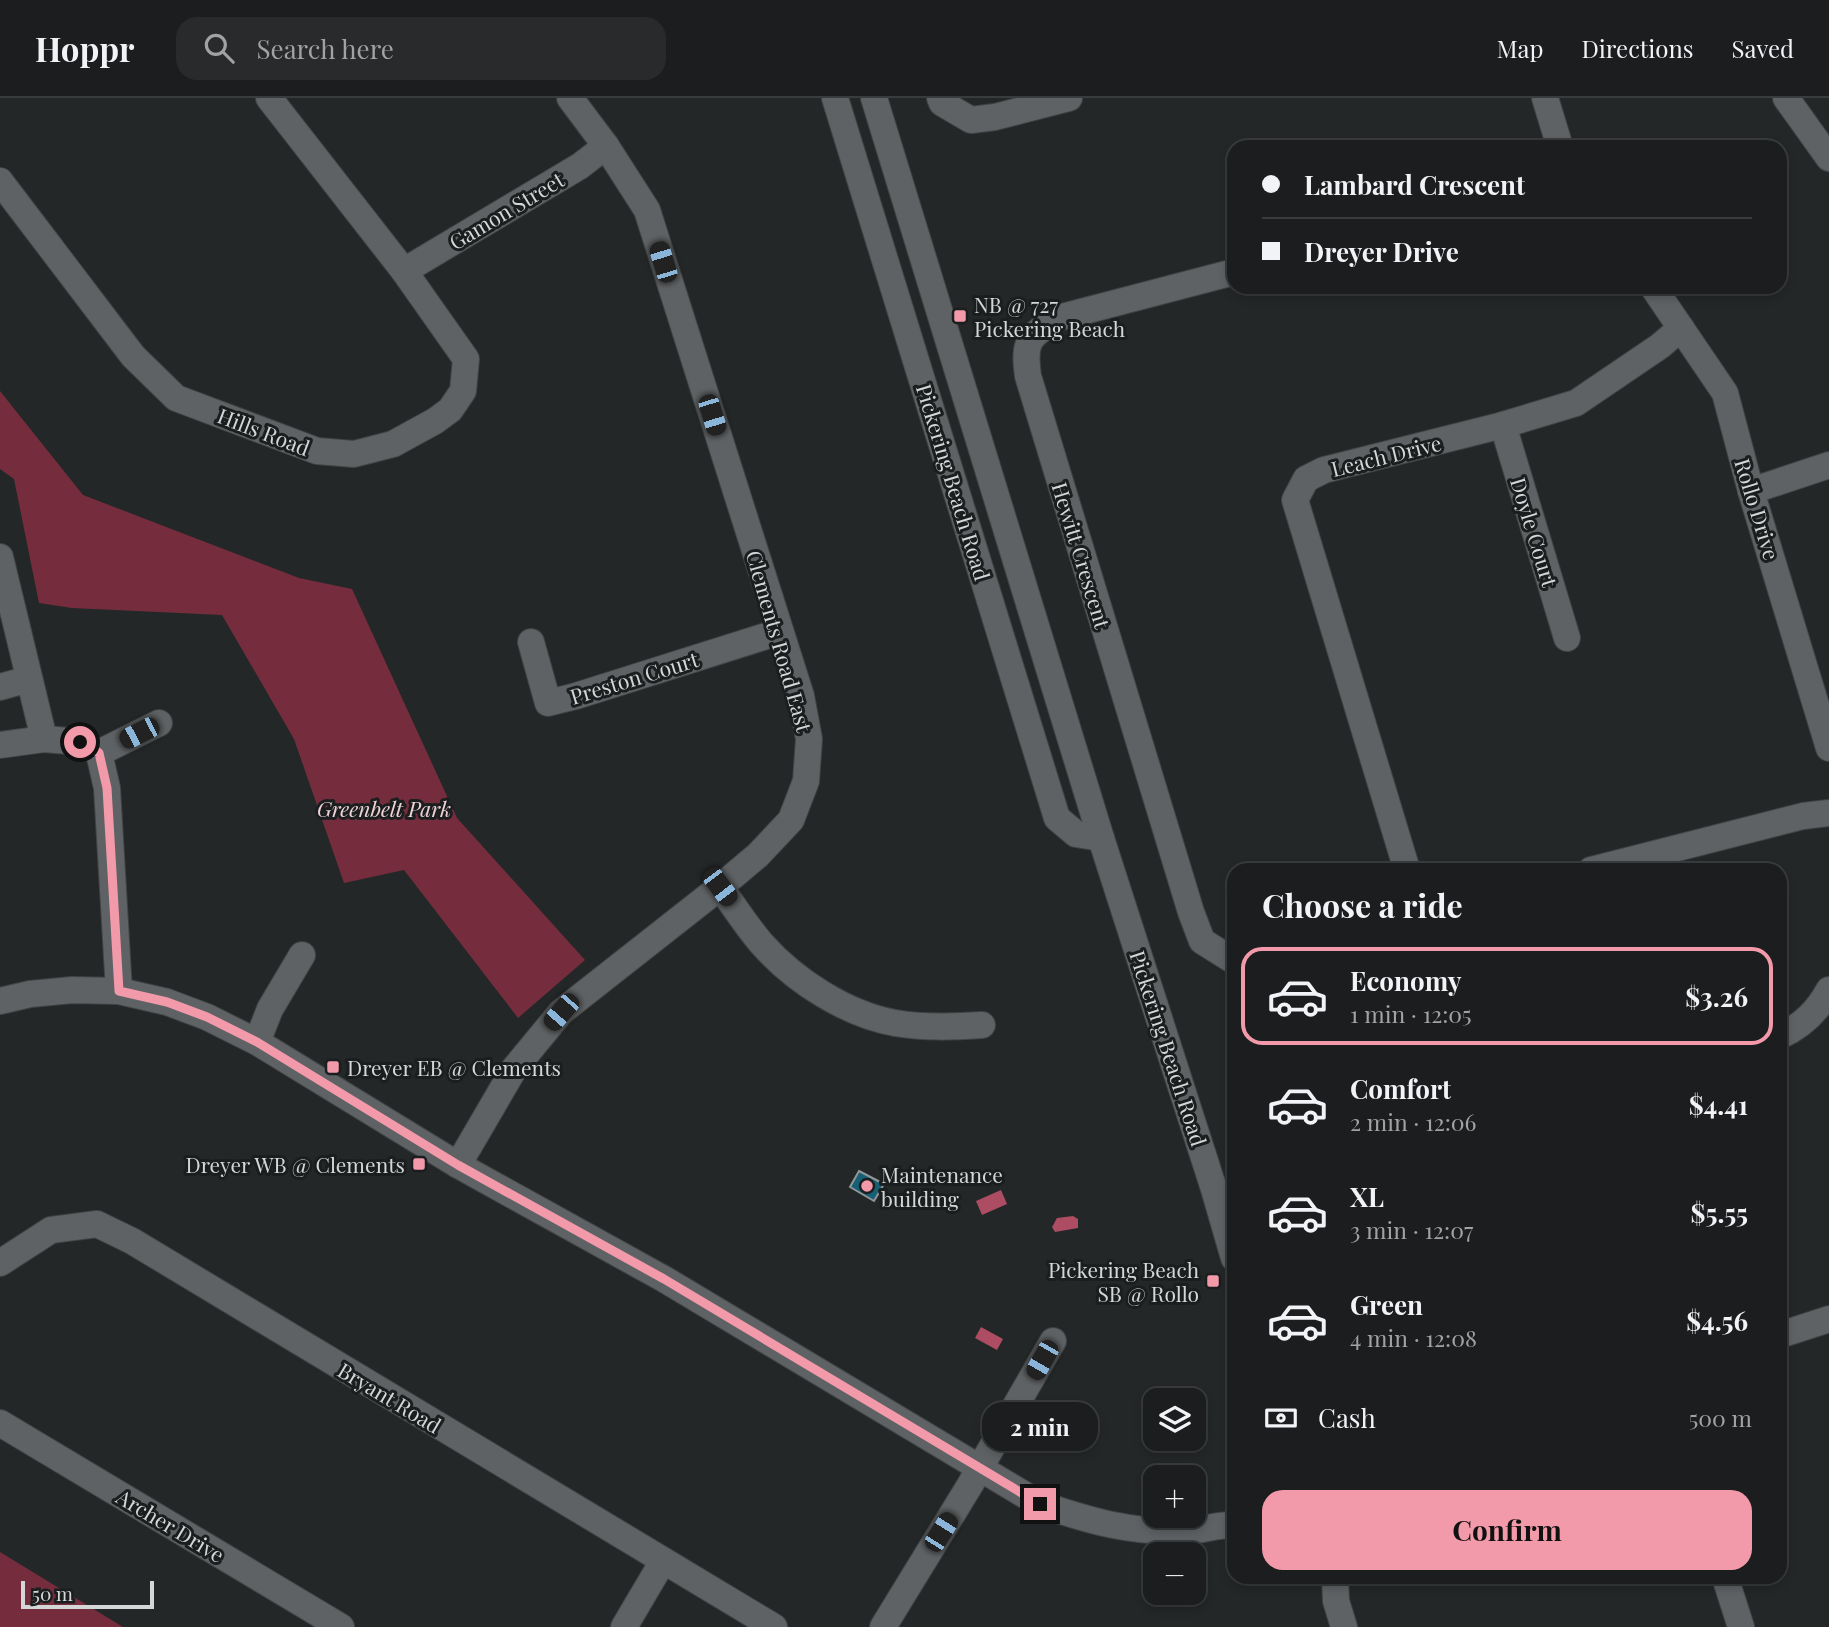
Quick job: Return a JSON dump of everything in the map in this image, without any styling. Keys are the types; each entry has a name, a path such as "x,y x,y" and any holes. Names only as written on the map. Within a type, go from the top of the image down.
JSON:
{"street":[{"name":"Hills Road","path":"0,181 133,356 176,397 317,451 354,454 393,444 450,410 463,391 466,359 404,271 269,98"},
{"name":"Clements Road East","path":"458,1165 474,1133 485,1121 514,1069 561,1012 758,855 791,820 806,781 810,739 800,696 647,210 606,146 570,98"},
{"name":"Pickering Beach Road","path":"835,98 1057,818 1076,834 1101,838"},
{"name":"Pickering Beach Road","path":"874,98 1101,838 1224,1186 1227,1208"},
{"path":"940,98 942,103 971,120 995,117 1069,98"},
{"path":"1545,98 1558,140"},
{"path":"1786,98 1829,158"},
{"name":"Gamon Street","path":"404,271 580,166 606,146"},
{"name":"Hewitt Crescent","path":"1227,274 1058,318 1033,333 1025,355 1028,376 1191,912 1202,942 1227,957"},
{"name":"Rollo Drive","path":"1658,294 1724,393 1829,748"},
{"name":"Leach Drive","path":"1406,863 1295,500 1306,479 1324,470 1503,425 1576,403 1660,346 1681,328"},
{"name":"Doyle Court","path":"1503,425 1567,638"},
{"path":"1751,491 1829,465"},
{"path":"0,557 44,739"},
{"name":"Preston Court","path":"531,642 548,703 779,632"},
{"path":"0,687 29,679"},
{"path":"99,753 159,723"},
{"path":"0,745 44,739 80,742 99,753 107,788 119,991"},
{"path":"1618,863 1790,819 1829,813"},
{"path":"720,887 762,943 793,975 851,1009 894,1023 940,1028 982,1025"},
{"path":"257,1042 271,1009 302,955"},
{"path":"0,1001 30,994 72,990 119,991 167,1002 207,1017 257,1042 458,1165 664,1279 1040,1504 1102,1524 1152,1532 1188,1531 1227,1525"},
{"path":"1787,1034 1819,1009 1829,990"},
{"name":"Bryant Road","path":"0,1263 51,1230 97,1224 132,1241 774,1627"},
{"path":"1787,1333 1829,1319"},
{"path":"883,1627 1053,1341"},
{"name":"Archer Drive","path":"0,1423 341,1627"},
{"path":"624,1627 663,1561"},
{"path":"1322,1584 1325,1591 1336,1589 1344,1627"},
{"path":"1727,1584 1741,1627"}],"green space":[{"name":"Greenbelt Park","path":"0,391 83,495 299,578 352,589 457,818 585,960 518,1018 404,870 344,883 294,739 222,615 72,608 39,603 14,479 0,469"},
{"path":"0,1552 123,1627 0,1627"}],"shaded area":[{"path":"1001,1190 1007,1204 982,1215 976,1201"},
{"path":"1073,1216 1078,1219 1078,1228 1055,1232 1052,1227 1057,1218"},
{"path":"981,1327 1003,1339 997,1350 975,1338"}],"building":[{"name":"Maintenance building","path":"859,1171 884,1184 874,1201 850,1187"}],"place":[{"name":"NB @ 727 Pickering Beach","path":"960,316"},
{"name":"Dreyer EB @ Clements","path":"333,1067"},
{"name":"Dreyer WB @ Clements","path":"419,1164"},
{"name":"Maintenance building","path":"867,1186"},
{"name":"Pickering Beach SB @ Rollo","path":"1213,1281"}],"route":[{"path":"80,742 99,753 107,788 119,991 167,1002 207,1017 257,1042 458,1165 664,1279 1040,1504"}]}
